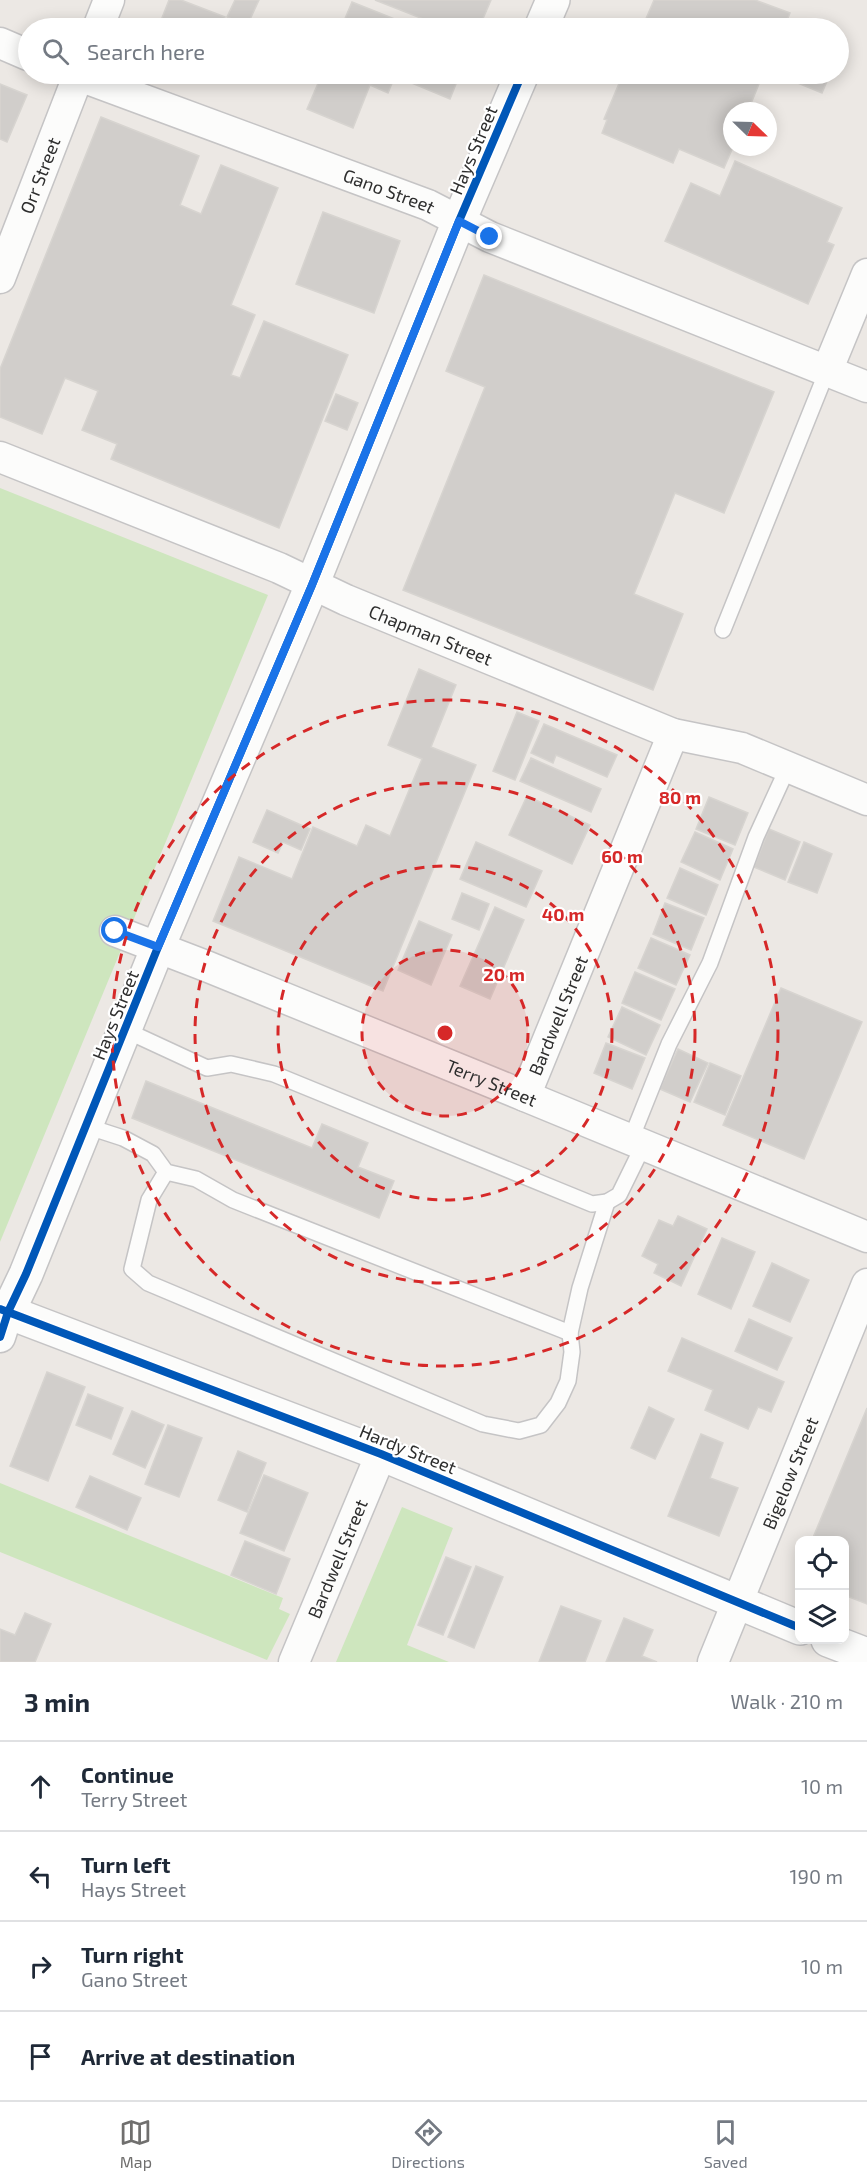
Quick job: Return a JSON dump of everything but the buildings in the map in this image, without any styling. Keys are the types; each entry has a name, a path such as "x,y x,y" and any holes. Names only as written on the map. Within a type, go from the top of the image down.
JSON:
{"street":[{"path":"102,18 109,0"},
{"path":"545,18 553,0"},
{"path":"0,43 18,51"},
{"name":"Orr Street","path":"0,278 73,84"},
{"name":"Gano Street","path":"104,84 428,204 490,237 867,387"},
{"name":"Hays Street","path":"3,1319 26,1274 158,947 312,585 459,221 518,84"},
{"path":"827,371 867,274"},
{"name":"Chapman Street","path":"0,457 279,568 312,585 673,734 742,748 867,800"},
{"name":"Bardwell Street","path":"525,1096 673,734"},
{"name":"Terry Street","path":"115,931 867,1237"},
{"name":"Bigelow Street","path":"713,1662 867,1284"},
{"name":"Hardy Street","path":"3,1319 381,1454 795,1626"},
{"name":"Bardwell Street","path":"294,1662 381,1454"},
{"path":"838,1644 867,1655"}],"lane":[{"path":"723,630 827,371"},
{"path":"125,1030 207,1068 231,1064 274,1074 592,1204 607,1202 619,1195 669,1044 710,963 756,837 788,767"},
{"path":"86,1126 123,1138 153,1154 166,1172 196,1179 233,1200 570,1333"},
{"path":"166,1172 149,1200 132,1269 148,1283 483,1424 519,1431 542,1425 558,1403 568,1381 572,1352 570,1333 580,1288 607,1202"}],"green space":[{"path":"0,488 268,595 0,1242"},
{"path":"0,1483 283,1598 279,1609 290,1614 267,1660 0,1552"},
{"path":"402,1507 453,1528 407,1645 449,1662 336,1662"}],"cycle path":[{"path":"0,1337 8,1312 26,1274 158,947 312,585 459,221 518,84"},
{"path":"0,1309 381,1454 795,1626"}],"route":[{"path":"115,931 158,947 312,585 459,221 490,237"}]}
